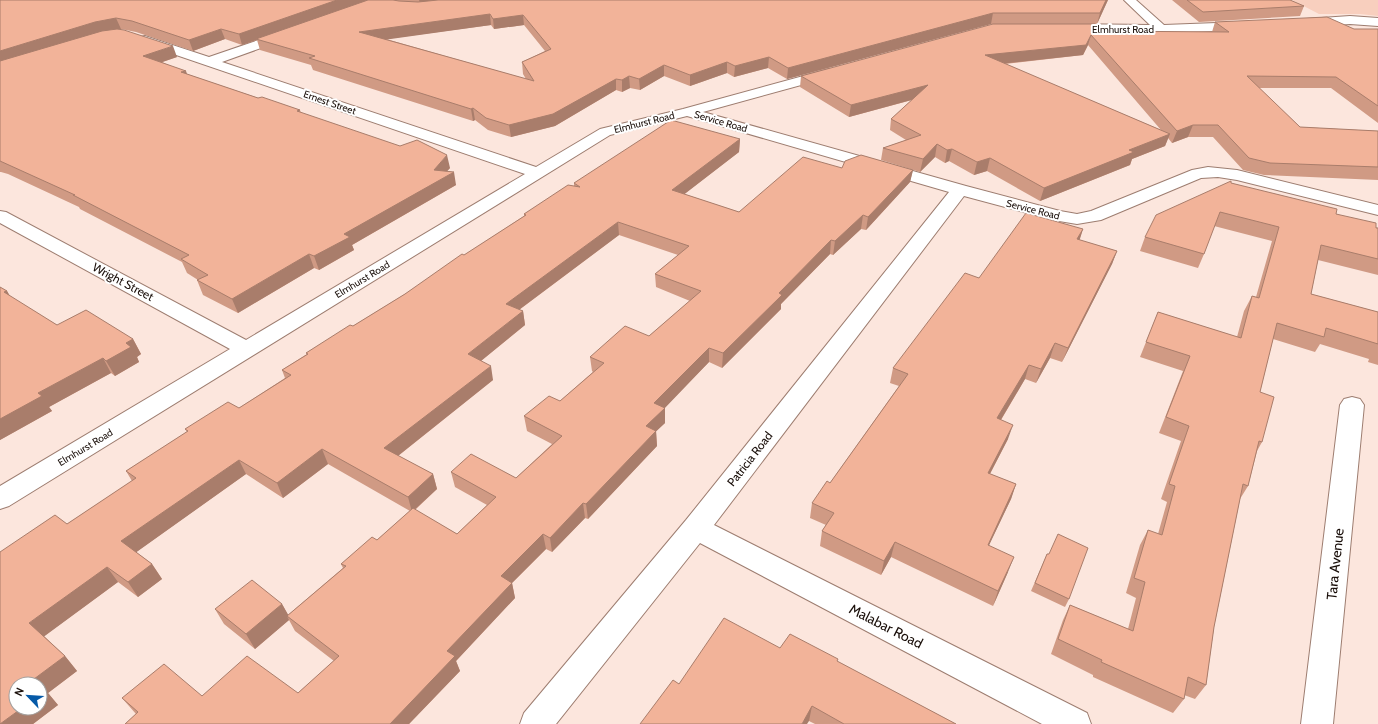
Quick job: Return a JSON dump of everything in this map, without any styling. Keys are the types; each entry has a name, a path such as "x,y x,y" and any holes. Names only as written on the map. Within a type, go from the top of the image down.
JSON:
{"street":[{"path":"1130,0 1161,29"},
{"path":"1294,23 1350,20 1378,22"},
{"name":"Elmhurst Road","path":"1051,28 1161,29 1257,25"},
{"path":"209,62 300,30"},
{"name":"Ernest Street","path":"132,36 539,173"},
{"name":"Elmhurst Road","path":"0,499 246,348 605,132 687,112 840,70"},
{"name":"Service Road","path":"687,112 960,190 1059,216 1077,219 1094,216 1198,173 1215,172 1242,177 1378,210"},
{"name":"Patricia Road","path":"536,724 696,528 960,190"},
{"name":"Wright Street","path":"0,216 246,348"},
{"name":"Tara Avenue","path":"1317,724 1352,405"},
{"name":"Malabar Road","path":"696,528 1075,724"}],"shaded area":[{"path":"1292,0 1378,0 1378,16 1360,14 1319,14"}],"building":[{"path":"0,0 337,0 239,34 221,29 189,40 132,21 116,18 95,22 0,51"},
{"path":"368,0 418,2 438,0 1106,0 1100,13 993,13 788,68 769,57 735,66 727,62 690,75 664,65 639,79 629,76 622,80 616,79 553,114 509,125 486,118 473,108 471,109 309,58 315,56 256,39","holes":["490,14 493,19 523,15 551,49 522,62 534,81 359,32"]},
{"path":"1187,0 1290,0 1304,6 1203,12"},
{"path":"1327,17 1354,29 1378,29 1378,106 1336,77 1247,76 1300,127 1378,131 1378,167 1270,163 1249,158 1218,125 1193,125 1177,131 1091,35 1086,45 985,55 1170,134 1129,150 1134,152 1044,188 990,158 977,162 952,149 947,150 937,144 923,159 883,148 921,135 891,119 928,85 851,105 801,76 993,24 1095,24 1092,31 1229,32 1215,22"},
{"path":"117,29 173,46 143,56 186,71 181,72 258,98 262,97 300,110 297,111 400,146 417,140 447,155 434,170 454,172 344,234 350,237 314,256 309,254 232,299 197,280 208,275 181,259 189,255 73,195 75,195 0,161 0,61 102,31"},
{"path":"671,120 740,139 672,190 739,212 803,157 842,168 845,161 861,155 913,170 868,217 863,215 835,241 831,240 779,293 782,295 723,353 709,348 654,403 665,408 646,426 656,431 586,504 583,503 550,538 543,534 501,576 512,583 447,651 455,656 390,724 125,724 138,712 122,698 164,664 202,696 247,656 298,693 339,656 287,616 346,566 341,564 372,537 377,540 413,508 457,534 496,497 451,472 471,454 516,478 562,436 524,416 549,396 560,401 604,363 590,357 625,326 649,336 701,291 655,274 689,246 618,222 506,304 523,311 468,354 491,366 384,448 433,474 408,497 322,449 277,483 239,460 121,541 152,564 128,582 107,567 29,623 65,656 38,676 8,676 8,716 11,716 0,724 0,552 55,515 67,524 136,478 126,471 188,431 185,429 228,402 239,408 291,375 282,370 308,354 306,353 350,325 353,326 405,294 462,254 464,255 526,215 524,214 568,185 580,187 574,183"},
{"path":"1231,181 1231,183 1337,209 1336,214 1376,223 1376,228 1378,228 1378,259 1321,245 1311,294 1378,312 1378,344 1326,328 1324,337 1277,323 1260,392 1274,397 1262,442 1259,441 1248,486 1243,484 1214,627 1206,685 1188,677 1184,699 1101,662 1102,660 1058,639 1070,605 1133,631 1145,582 1134,578 1148,530 1162,535 1175,486 1169,484 1189,426 1166,417 1190,356 1146,342 1158,312 1241,338 1252,296 1259,298 1279,227 1220,212 1204,254 1145,237 1156,215"},
{"path":"1026,213 1083,229 1077,239 1117,251 1068,348 1055,343 1041,369 1029,365 997,418 1013,425 988,473 1016,484 988,545 1014,557 998,591 895,542 884,561 822,531 834,513 812,503 827,481 830,483 908,374 893,368 965,273 979,278"},
{"path":"0,287 7,291 4,292 57,325 86,310 133,339 126,343 131,347 106,361 103,358 38,393 42,396 0,419"},
{"path":"1058,534 1088,548 1069,599 1035,583 1047,554 1049,554"},
{"path":"252,580 282,604 246,634 215,609"},
{"path":"724,618 780,648 790,634 838,659 837,661 956,724 844,724 812,706 802,724 640,724 673,680 679,684"}]}
